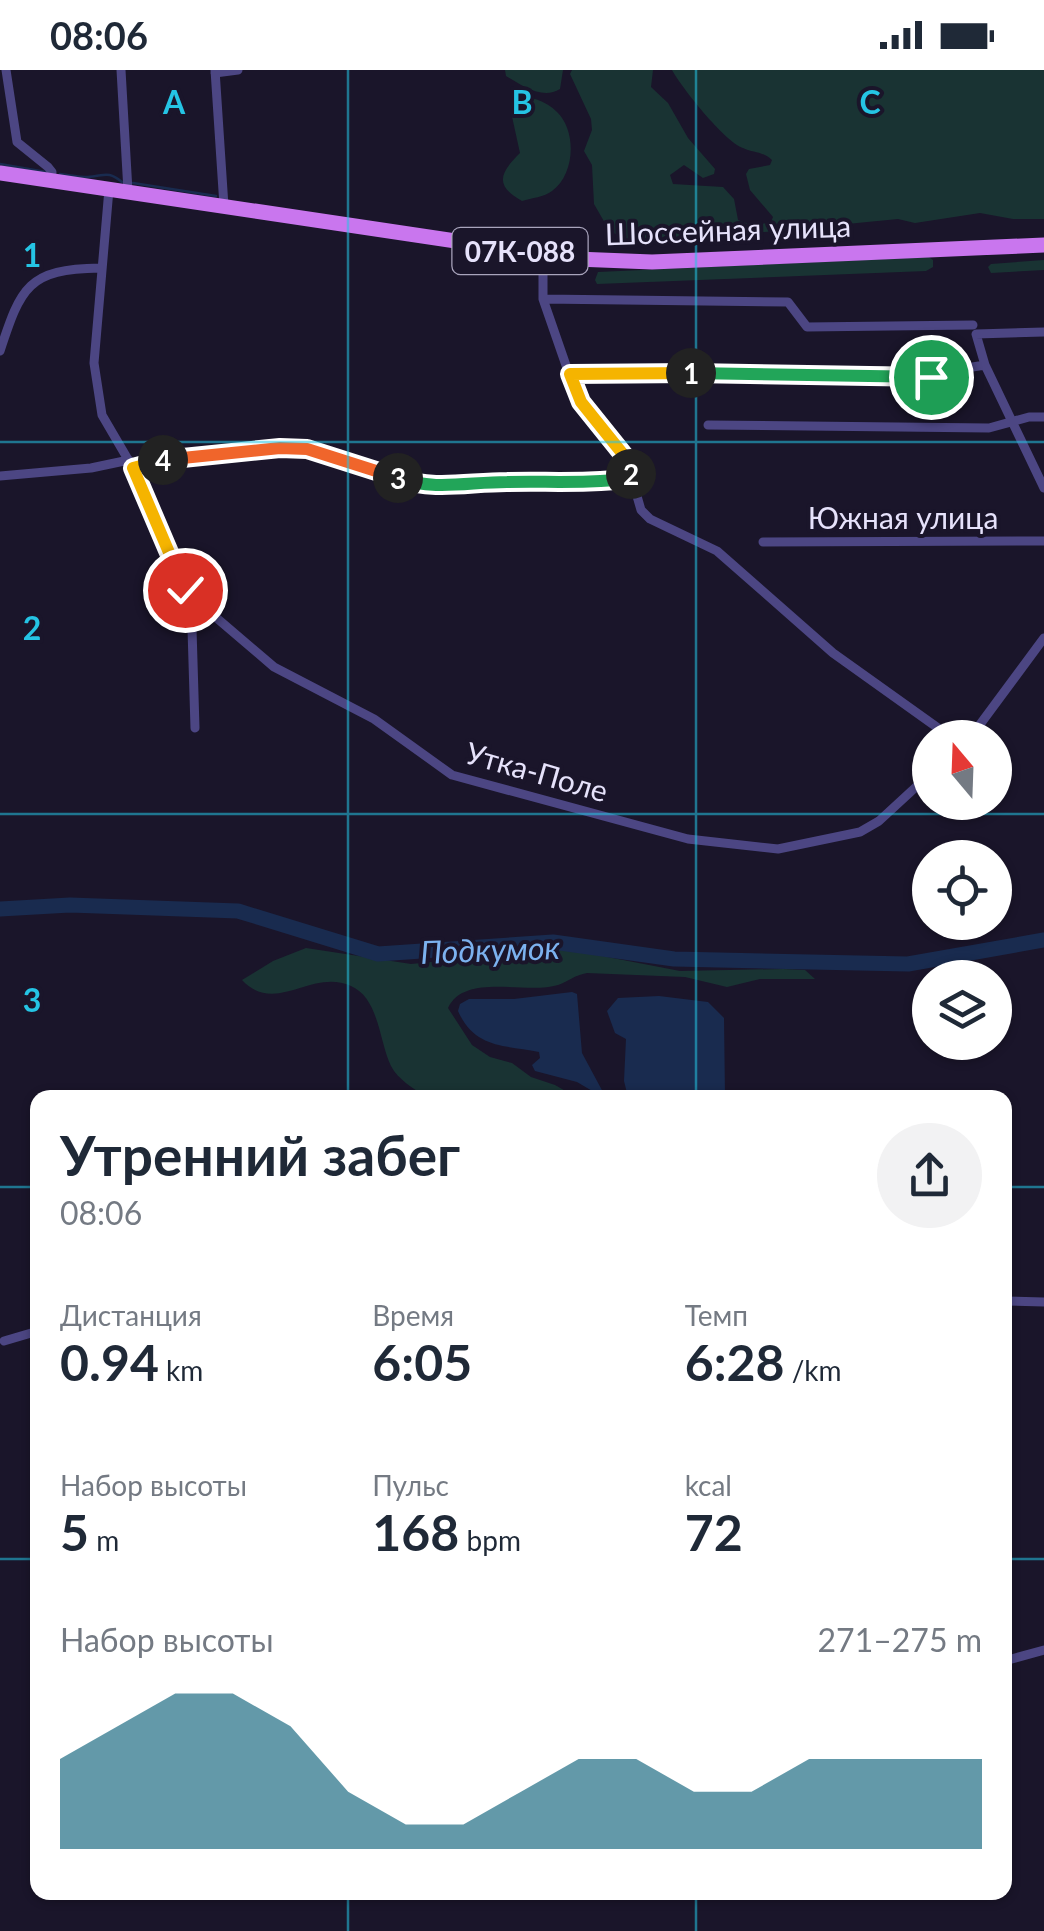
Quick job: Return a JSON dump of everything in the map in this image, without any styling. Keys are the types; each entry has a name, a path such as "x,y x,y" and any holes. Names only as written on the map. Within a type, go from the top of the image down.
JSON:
{"main road":[{"name":"Шоссейная улица","path":"0,173 543,254 652,262 1044,244"}],"street":[{"path":"6,70 18,142 48,167 51,181"},
{"path":"121,70 128,191"},
{"path":"224,206 215,71 238,70"},
{"name":"Утка-Поле","path":"109,189 94,363 102,415 131,464 185,590 274,667 374,719 452,775 688,840 778,849 860,832 879,821 912,791"},
{"path":"543,254 543,299 570,374 581,402 626,458 641,510 650,519 717,551 833,652 927,720"},
{"path":"0,352 22,294 36,280 55,271 100,268"},
{"path":"543,299 788,302 807,327 1044,332"},
{"path":"974,329 985,365 1044,488"},
{"path":"570,374 931,377 985,365"},
{"path":"708,425 989,428 1044,417"},
{"path":"0,476 280,448 307,449 419,485 610,482 632,478"},
{"name":"Южная улица","path":"763,542 1044,541"},
{"path":"191,596 195,728"},
{"path":"983,720 1044,638"},
{"path":"1012,1300 1044,1302"},
{"path":"4,1341 30,1333"},
{"path":"1012,1659 1044,1650"}],"green space":[{"path":"505,70 563,70 560,89 546,93 532,90 506,76"},
{"path":"572,70 653,70 651,87 668,103 688,138 715,169 714,174 703,178 684,165 670,175 673,184 723,187 734,199 738,220 754,226 771,222 773,217 750,190 746,174 749,169 770,165 772,160 743,148 725,135 672,70 1044,70 1044,219 980,213 915,223 898,219 627,241 609,230 594,204 592,165 584,151 592,130 591,119 570,74"},
{"path":"513,96 537,99 552,108 563,120 570,141 569,164 560,184 545,195 522,201 507,189 503,178 520,153 511,112"},
{"path":"929,257 933,267 926,271 597,284 595,280 598,272"},
{"path":"1044,260 1044,270 991,273 988,267 991,264"},
{"path":"306,948 411,964 566,949 680,971 805,970 815,979 760,979 727,987 685,977 587,973 545,987 468,991 456,997 448,1008 472,1045 564,1090 416,1090 394,1071 373,1010 351,986 322,983 268,994 242,980 273,961"}],"water":[{"path":"577,994 582,1053 602,1090 591,1090 577,1082 535,1071 532,1065 540,1058 539,1052 482,1039 458,1011 460,1004 469,999"},
{"path":"659,996 708,1002 724,1018 725,1090 626,1090 626,1039 615,1033 607,1011 618,998"}],"waterway":[{"path":"0,164 46,172"},
{"path":"60,174 109,175 122,182"},
{"path":"133,183 216,196"},
{"name":"Подкумок","path":"0,909 70,905 238,911 378,954 553,942 674,959 908,964 1044,940"}],"route":[{"path":"185,590 133,468 160,460 280,448 307,449 419,485 610,482 632,478 626,458 581,402 570,374 931,377"}]}
